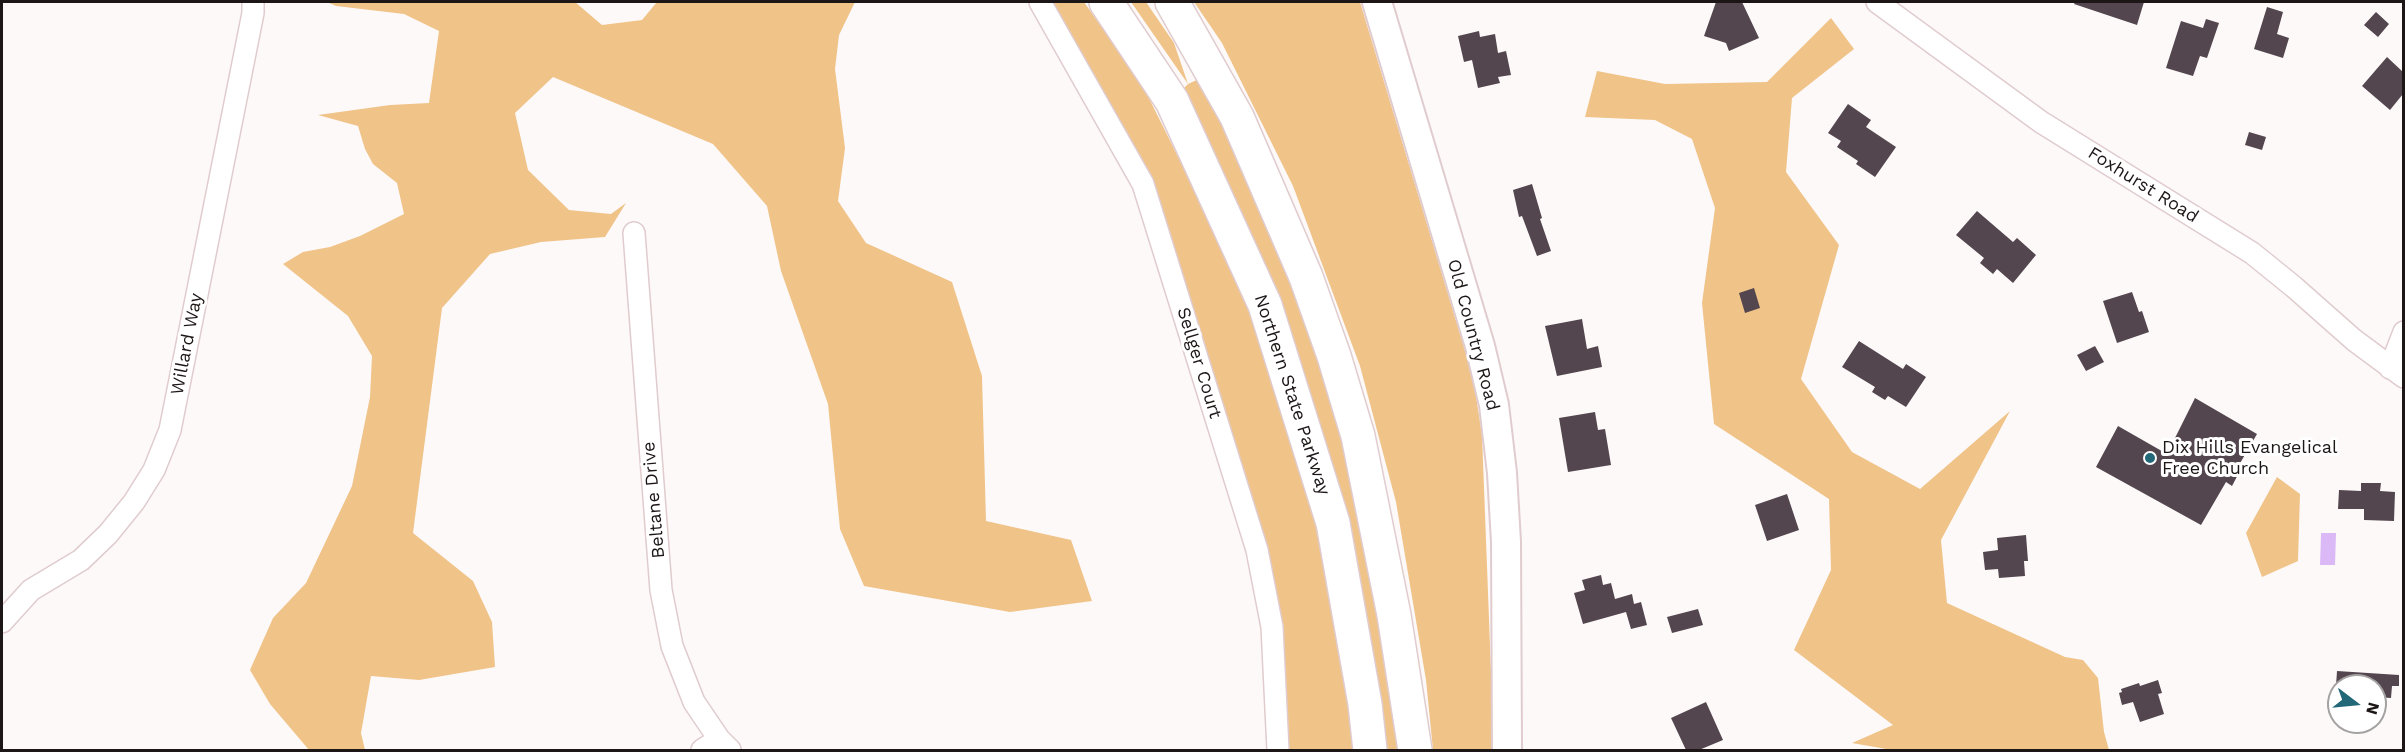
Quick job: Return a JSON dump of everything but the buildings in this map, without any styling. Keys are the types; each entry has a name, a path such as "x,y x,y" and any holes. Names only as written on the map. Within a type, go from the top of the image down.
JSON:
{"highway":[{"name":"Northern State Parkway","path":"1106,2 1172,101 1265,305 1333,523 1365,704 1370,750"},
{"path":"1172,2 1237,117 1306,277 1334,356 1360,447 1394,615 1415,750"}],"main road":[{"name":"Old Country Road","path":"1377,2 1480,346 1494,405 1502,473 1506,542 1507,750"}],"street":[{"name":"Willard Way","path":"2,622 31,590 81,560 108,534 134,502 154,470 170,430 253,13 253,2"},
{"name":"Sellger Court","path":"1040,2 1143,184 1257,550 1272,627 1278,750"},
{"name":"Foxhurst Road","path":"1877,2 2041,122 2252,253 2397,372"},
{"name":"Beltane Drive","path":"634,233 661,590 676,655 694,702 717,747"},
{"path":"2397,372 2403,332"}],"shaded area":[{"path":"327,2 575,2 602,25 642,20 657,2 855,2 839,35 835,69 845,148 838,201 866,243 952,282 982,376 986,521 1071,540 1092,601 1010,612 864,586 840,529 828,404 781,271 767,206 713,144 553,77 515,113 528,170 569,210 611,214 626,203 605,237 541,242 490,254 442,308 413,533 473,581 492,622 495,667 419,680 371,676 361,733 365,750 309,750 270,704 250,670 273,618 306,583 352,486 370,397 372,356 348,316 283,264 303,252 330,247 360,236 404,214 397,183 373,164 365,149 358,126 318,115 390,105 429,103 439,31 404,14 336,6"},
{"path":"1052,2 1084,2 1143,86 1234,270 1287,407 1334,598 1358,750 1284,750 1263,536 1244,470 1165,220 1137,151"},
{"path":"1131,2 1146,2 1174,43 1188,84"},
{"path":"1194,2 1360,2 1473,377 1482,435 1494,750 1433,750 1426,680 1396,502 1360,366 1293,186 1222,43"},
{"path":"1831,18 1854,49 1792,98 1786,172 1839,245 1801,379 1852,452 1920,489 2010,411 1941,540 1947,603 2065,657 2083,660 2098,678 2104,732 2109,750 1892,750 1852,743 1893,725 1794,650 1831,570 1829,499 1714,424 1702,303 1715,208 1692,139 1655,120 1585,117 1597,71 1665,84 1767,82"},
{"path":"1201,78 1259,190 1335,411 1380,615 1401,750 1380,750 1364,618 1178,94 1188,84"},
{"path":"2277,477 2300,494 2298,561 2262,577 2246,533"},
{"path":"2321,533 2336,533 2335,565 2320,565"}],"place":[{"name":"Dix Hills Evangelical Free Church","path":"2150,458"}]}
